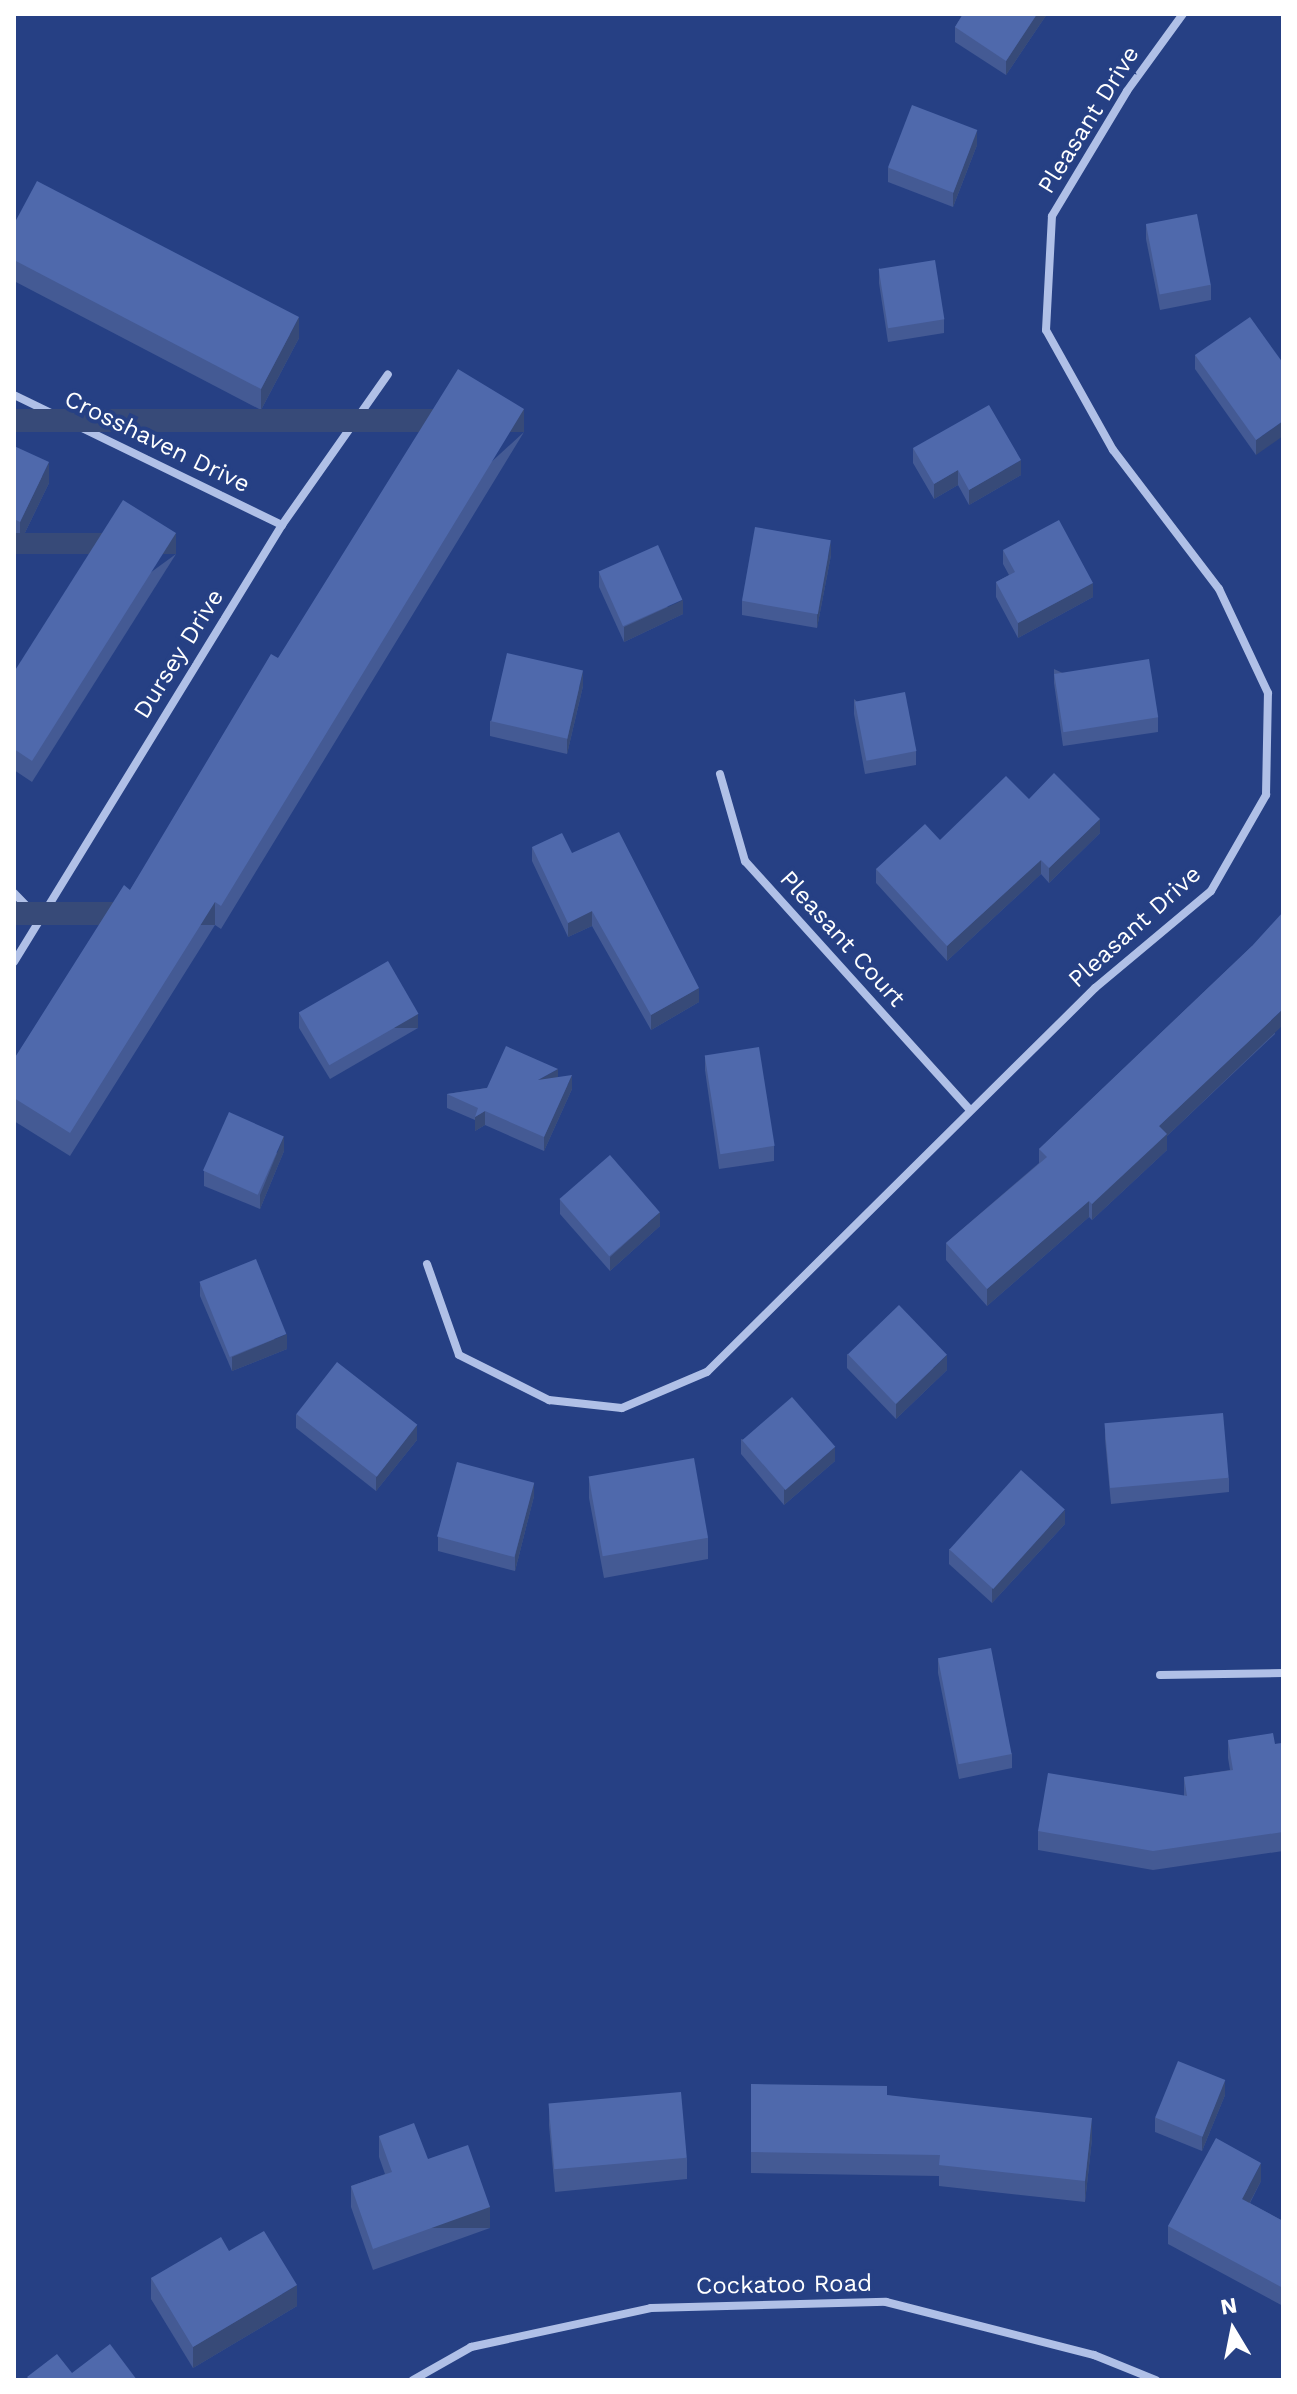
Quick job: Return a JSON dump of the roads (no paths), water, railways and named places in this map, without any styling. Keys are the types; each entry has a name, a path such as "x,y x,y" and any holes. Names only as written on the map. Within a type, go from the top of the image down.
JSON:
{"street":[{"name":"Pleasant Drive","path":"427,1264 459,1355 549,1400 622,1408 707,1372 1095,988 1211,891 1266,795 1268,693 1219,589 1113,450 1046,330 1052,216 1127,91 1183,14"},
{"name":"Dursey Drive","path":"14,962 282,525 388,374"},
{"name":"Crosshaven Drive","path":"14,395 282,525"},
{"name":"Pleasant Court","path":"720,774 745,861 970,1110"},
{"path":"14,893 39,919"},
{"path":"1160,1675 1283,1673"},
{"name":"Cockatoo Road","path":"413,2380 471,2347 651,2308 886,2302 1094,2355 1156,2380"}]}
